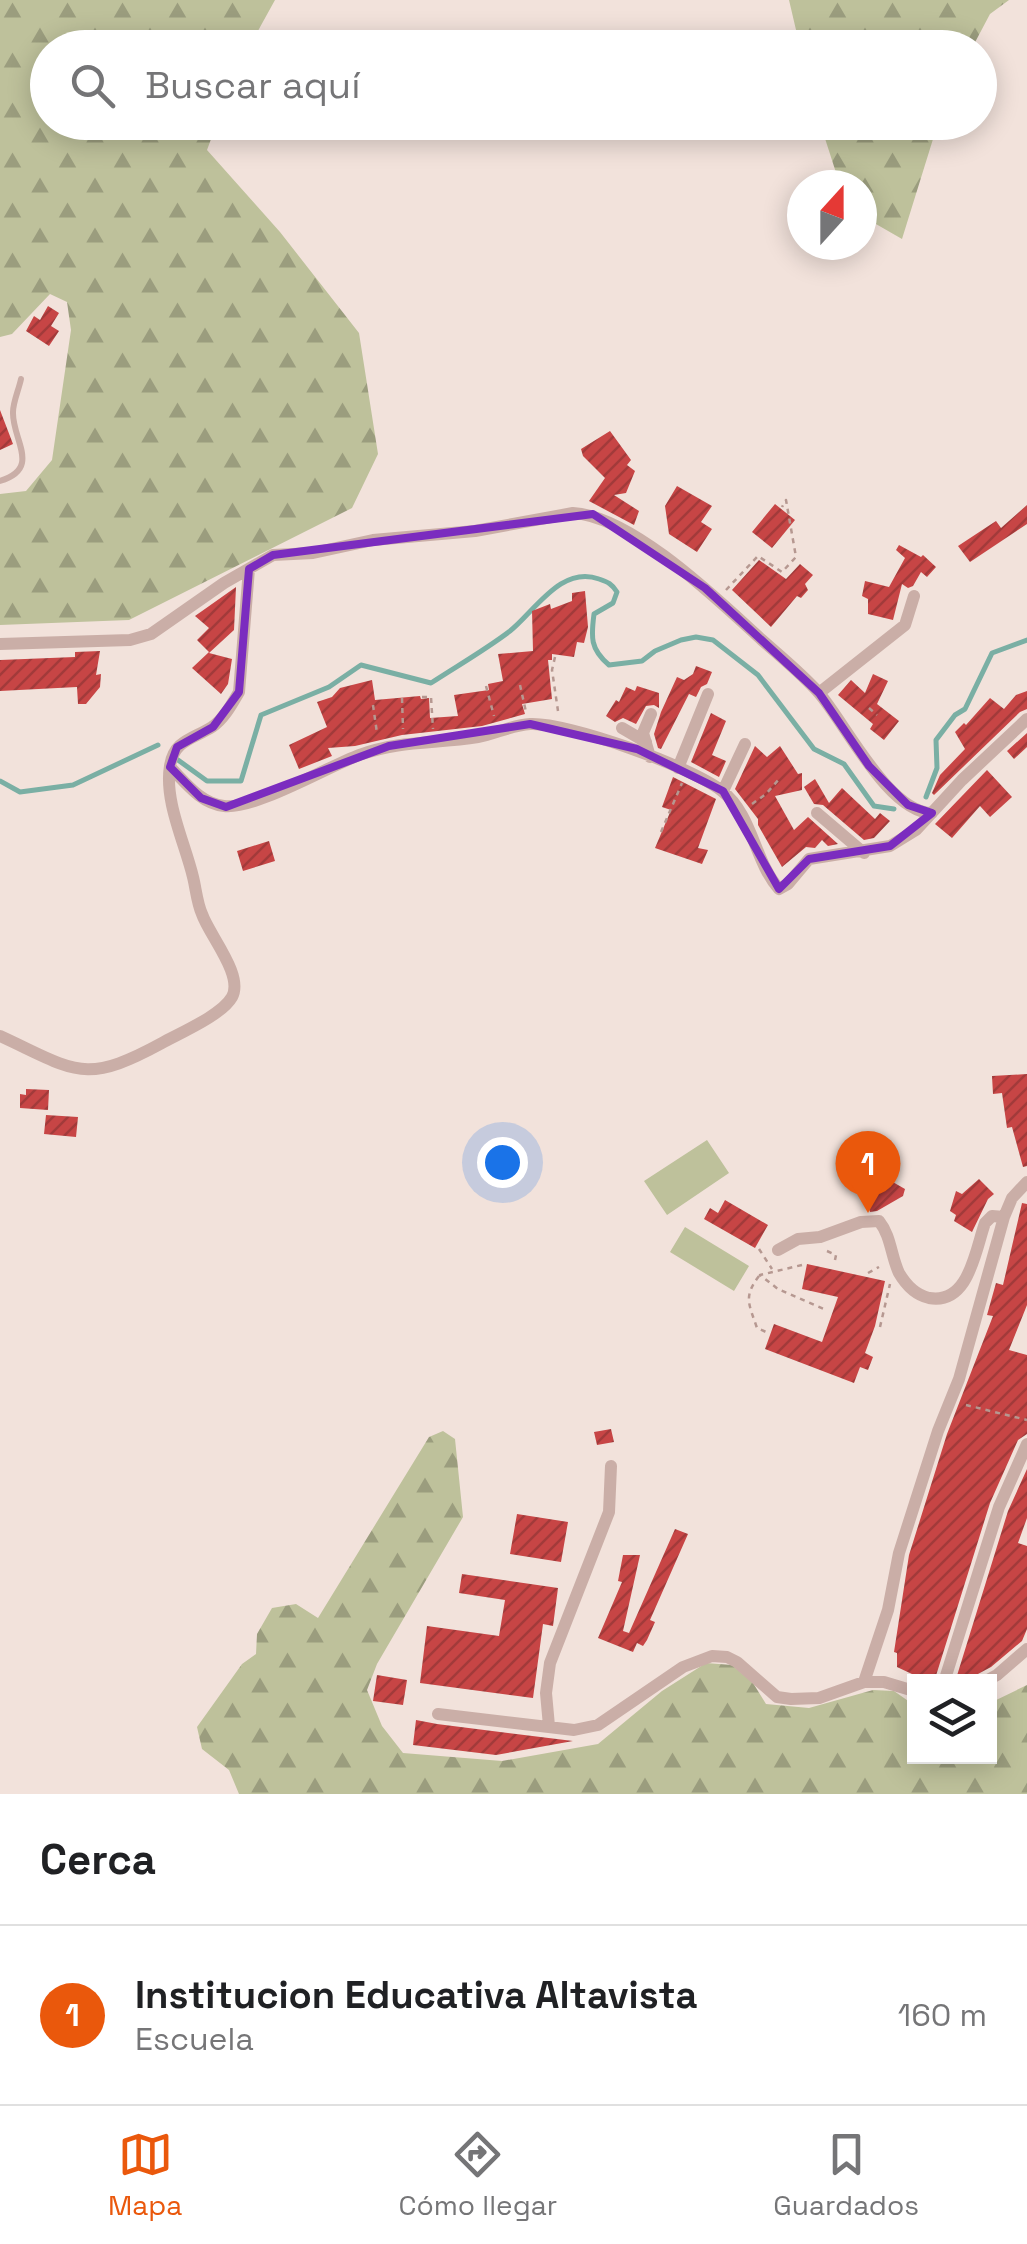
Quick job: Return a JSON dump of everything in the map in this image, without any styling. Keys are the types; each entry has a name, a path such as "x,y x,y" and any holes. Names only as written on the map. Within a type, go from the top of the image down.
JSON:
{"street":[{"path":"0,644 141,638 273,554 313,554 373,540 428,538 573,513 593,514 676,566 718,599 819,693 869,766 913,809 932,812"},
{"path":"0,1036 71,1068 98,1070 127,1062 205,1019 231,999 235,984 221,948 202,916 168,785 178,747 187,737 213,726 230,709 239,692 248,569"},
{"path":"819,693 905,626 914,596"},
{"path":"682,771 708,694"},
{"path":"650,757 643,734 651,714"},
{"path":"170,767 202,798 226,807 262,798 380,749 404,743 498,732 529,724 561,728 638,748 723,791 744,819 779,889 809,860 890,846 916,830 1027,719"},
{"path":"622,728 646,742"},
{"path":"723,791 745,744"},
{"path":"817,812 864,853"},
{"path":"864,1682 888,1610 904,1535 950,1400 1004,1217 1012,1198 1027,1182"},
{"path":"778,1250 798,1239 820,1237 860,1222 879,1221 908,1286 924,1297 944,1298 965,1282 985,1223 992,1216 1004,1217"},
{"path":"947,1674 999,1508 1027,1444"},
{"path":"549,1726 546,1693 550,1663 610,1512 611,1466"},
{"path":"994,1674 1027,1649"},
{"path":"438,1714 574,1730 598,1725 704,1657 727,1656 778,1696 791,1699 819,1698 864,1682 884,1682 907,1689"}],"lane":[{"path":"0,481 14,477 21,469 22,450 12,412 21,380"}],"path":[{"path":"718,599 758,556 782,572 796,557 786,500 782,507"},
{"path":"554,657 552,670 561,728"},
{"path":"520,685 529,724"},
{"path":"486,686 498,732"},
{"path":"422,696 431,696 434,740"},
{"path":"402,698 404,743"},
{"path":"372,705 380,749"},
{"path":"869,708 877,715"},
{"path":"662,832 682,771"},
{"path":"744,819 748,806 780,778"},
{"path":"766,1332 757,1328 748,1290 760,1275 802,1265"},
{"path":"760,1275 778,1289 824,1309"},
{"path":"880,1327 890,1281"},
{"path":"950,1400 1027,1420"}],"highlighted area":[{"path":"593,514 705,588 819,693 869,766 908,805 932,813 890,846 809,859 779,889 723,791 637,749 530,724 389,746 226,807 201,798 170,767 177,747 213,727 239,692 249,569 273,555"}],"green space":[{"path":"0,0 275,0 258,30 30,30 30,140 211,140 207,150 280,232 359,333 378,454 352,508 129,620 0,625 0,494 26,491 52,460 71,330 67,302 50,294 12,334 0,337"},
{"path":"789,0 1009,0 990,14 982,30 796,30"},
{"path":"825,140 933,140 902,239 877,225 877,170 835,170"},
{"path":"707,1140 729,1173 667,1215 644,1181"},
{"path":"685,1227 749,1266 734,1291 670,1252"},
{"path":"443,1431 455,1439 463,1517 377,1664 367,1690 382,1726 403,1753 502,1761 598,1744 662,1691 706,1663 732,1665 753,1683 766,1704 809,1708 873,1690 894,1691 907,1700 907,1764 997,1764 997,1700 1027,1685 1027,1794 239,1794 229,1770 202,1749 197,1727 242,1664 256,1654 257,1634 272,1608 296,1604 318,1618 429,1437"}],"building":[{"path":"48,306 59,313 51,326 59,331 49,346 26,331 34,316 40,320"},
{"path":"0,410 13,444 0,450"},
{"path":"610,431 631,460 627,465 635,471 626,493 614,495 639,511 634,525 589,501 605,478 581,449"},
{"path":"677,486 712,506 701,522 712,529 697,552 669,534 665,506"},
{"path":"775,504 795,520 772,548 752,532"},
{"path":"1027,505 1027,524 970,562 958,546 996,521 1001,528"},
{"path":"899,545 923,555 936,567 927,577 921,572 913,586 902,584 893,620 868,614 868,599 862,596 865,581 889,587 905,558 896,550"},
{"path":"759,560 786,579 800,564 813,575 805,584 808,590 801,598 797,596 771,627 732,590"},
{"path":"236,587 234,630 209,653 232,659 228,684 221,694 192,668 209,652 197,640 209,628 195,616"},
{"path":"585,591 588,627 584,643 577,642 574,657 552,654 552,660 548,660 552,699 522,704 525,714 482,726 328,748 332,756 299,769 289,745 327,727 317,702 332,697 340,688 372,680 375,700 420,696 429,698 430,718 458,716 454,695 489,690 488,684 503,681 498,654 533,651 532,611 550,604 551,609 572,601 572,593"},
{"path":"100,651 96,675 101,674 100,687 86,704 78,704 77,687 0,691 0,660 75,657 75,652"},
{"path":"696,666 712,672 707,684 696,697 689,694 661,749 658,748 654,734 677,677 684,680"},
{"path":"873,674 888,681 877,704 899,721 884,740 870,729 873,724 838,695 851,680 865,693"},
{"path":"637,686 659,693 659,708 646,706 636,724 623,718 615,722 606,716 626,687 635,691"},
{"path":"1027,691 1027,709 934,795 940,775 965,749 955,732 990,698 1004,709 1016,695"},
{"path":"711,713 726,721 712,755 726,761 719,777 691,762"},
{"path":"1027,733 1027,747 1014,759 1007,751"},
{"path":"755,746 767,757 780,746 798,774 802,773 802,790 775,796 794,830 808,817 838,844 828,846 822,840 815,848 806,847 782,867 758,819 735,789"},
{"path":"987,770 1012,797 990,817 980,806 952,838 935,824"},
{"path":"673,777 716,799 698,848 708,850 702,864 655,848 671,810 662,807"},
{"path":"815,779 829,803 842,788 875,819 880,813 890,821 874,838 864,840 823,805 814,804 804,787"},
{"path":"269,841 275,861 243,871 237,851"},
{"path":"1027,1074 1027,1166 1023,1167 1012,1127 1007,1128 1002,1093 993,1094 992,1076"},
{"path":"26,1089 49,1090 48,1110 20,1108 20,1094 26,1095"},
{"path":"46,1115 78,1117 76,1137 44,1134"},
{"path":"884,1177 905,1189 903,1196 870,1212 868,1204"},
{"path":"979,1179 994,1194 972,1232 954,1221 956,1215 950,1211 956,1191 962,1194"},
{"path":"725,1200 768,1225 755,1248 704,1219 710,1208 718,1213"},
{"path":"1022,1203 1027,1204 1027,1305 1009,1350 1027,1355 1027,1434 1018,1440 990,1503 937,1674 912,1674 897,1667 894,1652 909,1555 947,1434 993,1316 987,1315 996,1283 1003,1285"},
{"path":"807,1264 885,1281 865,1353 873,1357 868,1370 860,1367 854,1383 765,1349 774,1324 822,1342 838,1297 802,1289"},
{"path":"611,1429 614,1442 597,1445 594,1432"},
{"path":"1027,1469 1027,1518 1018,1543 1027,1546 1027,1629 1022,1641 991,1667 978,1674 957,1674 1008,1511"},
{"path":"517,1514 568,1522 561,1562 510,1554"},
{"path":"675,1529 688,1534 650,1620 655,1622 643,1646 637,1643 633,1652 598,1638 622,1582 618,1581 623,1555 640,1555 623,1631 629,1633"},
{"path":"462,1574 558,1588 553,1626 543,1624 533,1698 420,1683 427,1626 499,1636 505,1600 459,1593"},
{"path":"377,1675 407,1680 403,1705 373,1701"},
{"path":"416,1720 573,1741 496,1755 413,1745"}],"waterway":[{"path":"178,760 207,781 241,781 261,715 329,687 361,665 431,683 510,631 561,584 585,576 607,582 617,592 613,603 594,614 593,622 595,648 609,665 642,661 681,640 713,640 758,675 814,749 844,764 874,806 894,809"},
{"path":"926,797 937,768 936,740 955,715 965,709 992,653 1027,640"},
{"path":"0,781 20,792 73,785 158,745"}],"place":[{"name":"Institucion Educativa Altavista","path":"868,1213"}]}
